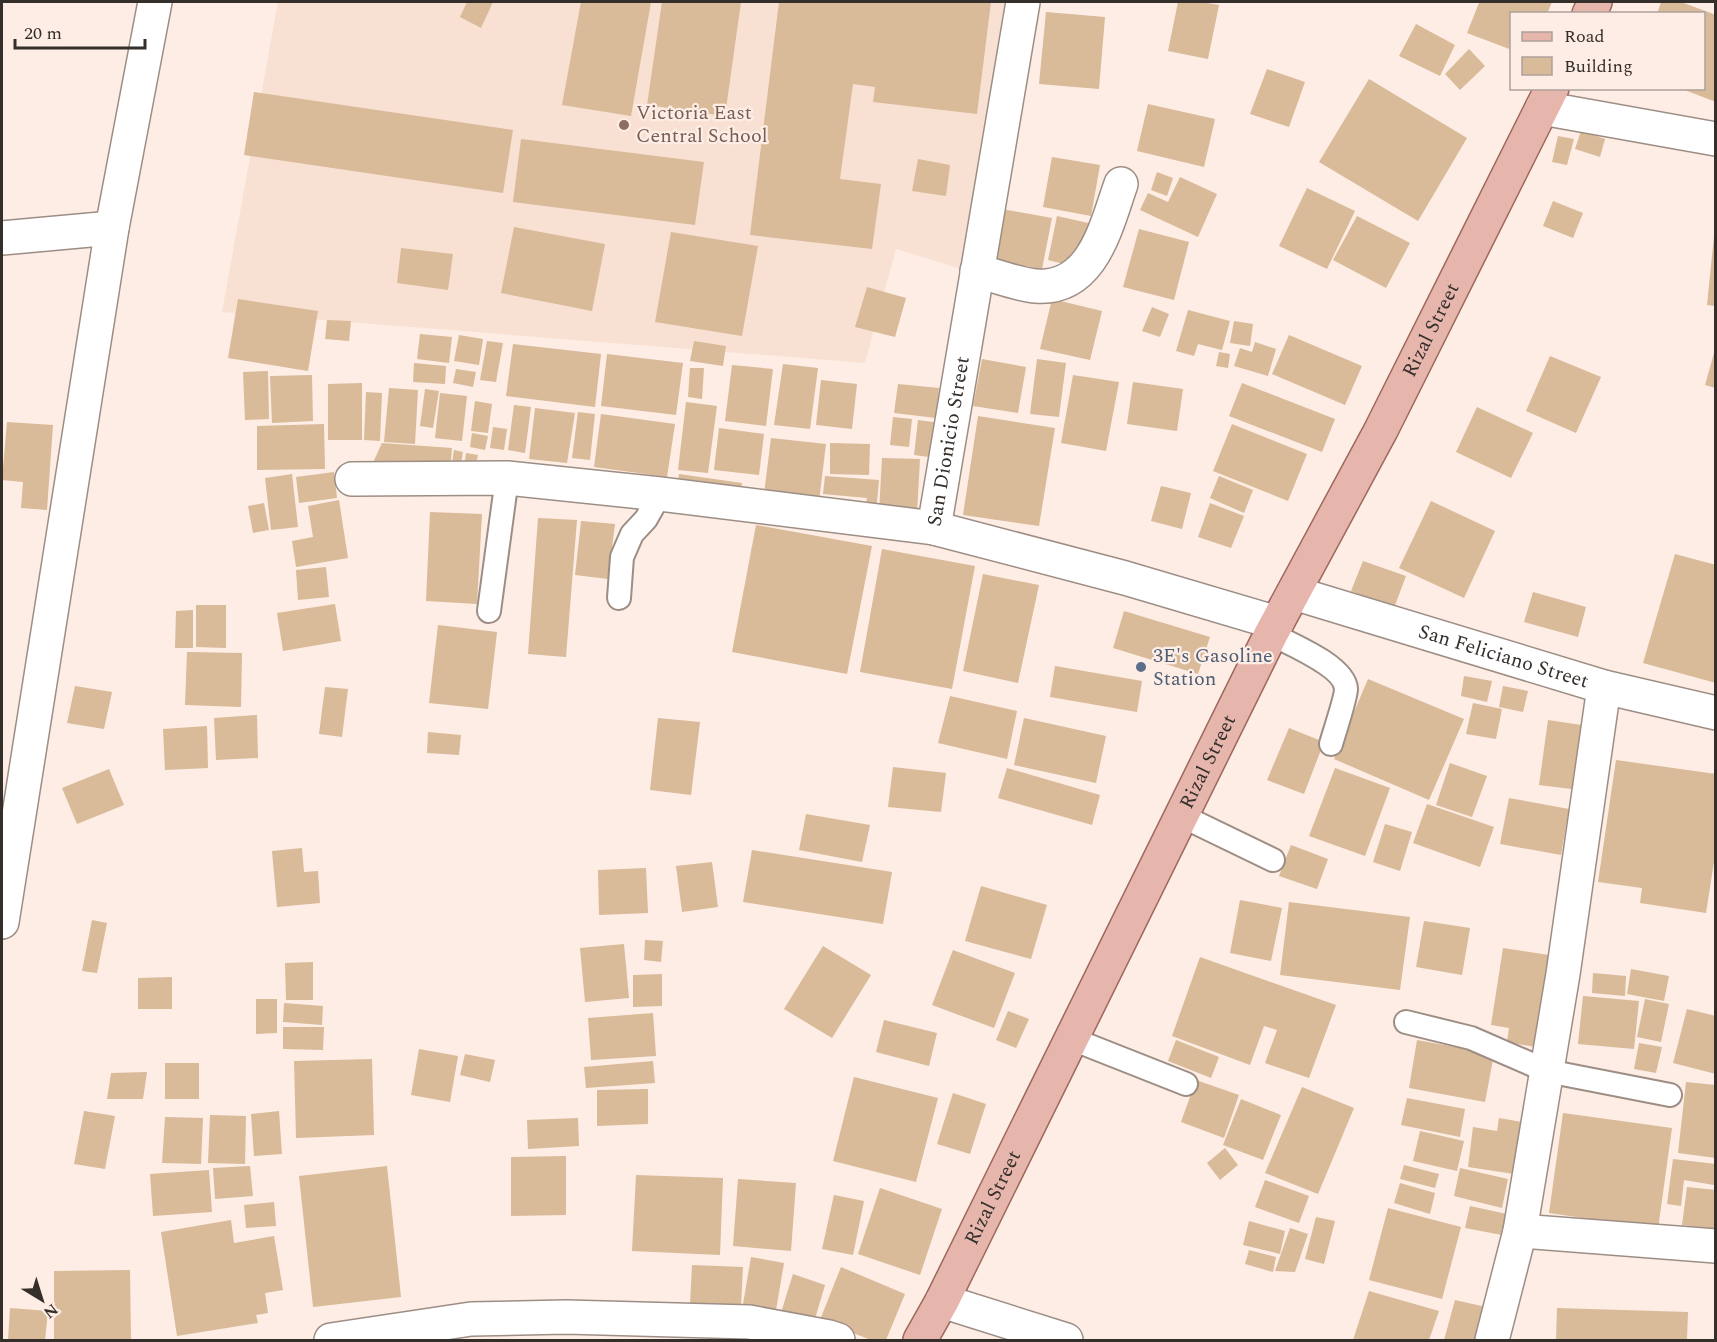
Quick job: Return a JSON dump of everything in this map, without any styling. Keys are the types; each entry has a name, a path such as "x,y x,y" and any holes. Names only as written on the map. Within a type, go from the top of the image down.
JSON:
{"main road":[{"name":"Rizal Street","path":"920,1341 942,1301 1274,629 1380,430 1547,98"}],"street":[{"path":"2,922 8,844 112,228 155,2"},
{"name":"San Dionicio Street","path":"1023,2 934,528 1125,578 1274,629"},
{"path":"1547,98 1716,139"},
{"path":"977,271 1036,286 1063,282 1083,270 1098,247 1121,184"},
{"path":"2,238 112,228"},
{"path":"352,479 507,478 660,494 934,528"},
{"name":"San Feliciano Street","path":"1294,593 1604,687 1716,713"},
{"path":"1492,1341 1520,1231 1563,974 1604,687"},
{"path":"1520,1231 1716,1246"},
{"path":"942,1301 1066,1341"},
{"path":"331,1341 471,1319 566,1317 749,1322 829,1337 838,1341"}],"lane":[{"path":"489,611 507,478"},
{"path":"619,598 622,557 632,534 646,519 660,494"},
{"path":"1274,629 1329,665 1341,677 1346,689 1331,744"},
{"path":"1182,816 1273,860"},
{"path":"1406,1022 1471,1038 1546,1071 1670,1095"},
{"path":"1072,1039 1186,1084"}],"shaded area":[{"name":"Victoria East Central School","path":"278,2 1013,2 968,271 896,249 865,363 222,312"}],"building":[{"path":"467,2 493,2 481,28 460,17"},
{"path":"581,2 651,2 631,116 562,105"},
{"path":"662,2 741,2 725,116 647,105"},
{"path":"779,2 991,2 977,114 873,102 875,87 853,84 840,179 881,184 872,249 750,235"},
{"path":"1178,2 1219,5 1208,59 1168,51"},
{"path":"1475,2 1552,2 1548,12 1510,12 1510,49 1467,33 1479,3"},
{"path":"1661,2 1681,2 1716,15 1716,102 1685,90 1705,90 1705,12 1658,12"},
{"path":"1046,12 1105,17 1099,89 1039,84"},
{"path":"1416,24 1455,45 1440,76 1399,56"},
{"path":"1469,49 1485,66 1460,90 1445,74"},
{"path":"1267,69 1305,82 1289,127 1250,114"},
{"path":"1369,79 1467,138 1418,221 1319,162"},
{"path":"254,92 513,130 503,193 244,155"},
{"path":"1148,104 1215,119 1204,167 1137,151"},
{"path":"1581,131 1605,139 1600,157 1575,149"},
{"path":"1558,136 1574,139 1567,165 1552,162"},
{"path":"521,139 704,162 695,225 513,202"},
{"path":"1052,157 1100,165 1091,216 1043,207"},
{"path":"918,159 950,165 946,196 912,191"},
{"path":"1157,172 1173,178 1167,196 1151,190"},
{"path":"1180,177 1217,194 1198,237 1140,210 1148,193 1168,202"},
{"path":"1307,188 1355,211 1327,269 1279,246"},
{"path":"1553,201 1583,213 1573,238 1543,226"},
{"path":"1002,209 1052,218 1042,269 992,260"},
{"path":"1057,216 1093,224 1080,268 1048,260"},
{"path":"1357,216 1410,243 1386,288 1333,260"},
{"path":"514,227 605,244 592,311 501,293"},
{"path":"1139,229 1189,242 1174,300 1123,287"},
{"path":"671,232 758,246 742,336 655,322"},
{"path":"1714,236 1716,236 1716,306 1707,305"},
{"path":"401,248 453,254 448,290 397,283"},
{"path":"867,287 906,298 895,337 855,327"},
{"path":"238,299 318,311 308,371 228,358"},
{"path":"1052,299 1102,311 1090,360 1040,349"},
{"path":"1152,307 1169,314 1160,337 1142,331"},
{"path":"1188,310 1230,321 1222,350 1198,344 1194,356 1176,351"},
{"path":"327,320 351,321 349,341 325,339"},
{"path":"1234,321 1253,324 1250,346 1230,343"},
{"path":"420,334 452,337 449,363 417,359"},
{"path":"459,335 483,339 479,365 454,361"},
{"path":"1289,335 1362,366 1345,405 1272,374"},
{"path":"487,341 503,343 496,382 480,380"},
{"path":"694,341 726,346 723,366 690,361"},
{"path":"1255,342 1276,349 1268,376 1234,366 1240,348 1252,352"},
{"path":"513,344 601,354 595,407 506,396"},
{"path":"1219,352 1230,354 1228,368 1216,366"},
{"path":"1714,353 1716,353 1716,388 1705,385"},
{"path":"607,354 683,363 676,415 601,406"},
{"path":"1550,356 1601,377 1576,433 1526,411"},
{"path":"982,359 1026,367 1018,413 973,406"},
{"path":"1037,359 1066,363 1059,417 1030,414"},
{"path":"414,363 446,366 445,384 413,382"},
{"path":"783,364 818,368 810,429 774,425"},
{"path":"732,365 773,369 766,426 725,421"},
{"path":"690,368 704,368 702,399 688,397"},
{"path":"456,369 476,372 473,387 453,383"},
{"path":"268,371 269,419 245,420 243,372"},
{"path":"312,375 313,421 272,423 270,376"},
{"path":"1073,375 1119,382 1106,451 1061,443"},
{"path":"821,380 857,384 852,429 816,425"},
{"path":"1133,382 1183,389 1177,431 1127,424"},
{"path":"362,383 362,440 328,440 328,384"},
{"path":"1242,383 1335,419 1322,452 1229,416"},
{"path":"898,384 939,388 936,418 894,413"},
{"path":"389,388 418,390 415,444 384,442"},
{"path":"425,389 439,391 433,428 420,426"},
{"path":"366,392 382,393 380,441 364,440"},
{"path":"440,393 467,396 462,441 435,438"},
{"path":"475,401 492,404 488,433 471,431"},
{"path":"686,402 717,406 708,473 678,470"},
{"path":"514,405 531,407 525,453 508,450"},
{"path":"1477,407 1533,433 1511,478 1456,452"},
{"path":"535,408 575,413 567,463 529,459"},
{"path":"578,412 595,414 590,460 572,458"},
{"path":"601,414 675,424 667,477 594,467"},
{"path":"978,416 1055,428 1039,526 963,515"},
{"path":"893,417 912,419 909,447 890,445"},
{"path":"918,420 941,423 936,458 914,455"},
{"path":"7,422 53,425 47,510 21,508 23,482 2,480"},
{"path":"324,424 325,469 257,470 257,426"},
{"path":"1232,424 1307,454 1288,501 1213,471"},
{"path":"493,427 507,429 504,450 490,448"},
{"path":"719,428 764,434 759,475 714,470"},
{"path":"472,433 488,436 485,450 470,447"},
{"path":"771,438 826,444 819,501 764,494"},
{"path":"382,443 452,448 450,472 371,467"},
{"path":"830,443 870,444 869,475 830,474"},
{"path":"454,450 463,452 460,470 451,469"},
{"path":"466,453 478,455 475,469 464,468"},
{"path":"882,458 920,459 917,514 879,512"},
{"path":"334,472 337,498 299,503 296,477"},
{"path":"292,474 298,527 271,530 265,478"},
{"path":"679,474 742,483 740,500 676,491"},
{"path":"825,476 879,480 876,513 865,512 867,498 823,494"},
{"path":"1219,476 1253,490 1244,513 1210,498"},
{"path":"1161,486 1191,493 1182,529 1151,521"},
{"path":"339,500 348,558 296,567 292,541 313,537 308,506"},
{"path":"1431,501 1495,531 1464,598 1399,568"},
{"path":"264,503 269,530 253,533 248,506"},
{"path":"1210,503 1244,516 1231,548 1198,537"},
{"path":"430,512 482,514 477,604 426,601"},
{"path":"538,518 577,520 566,657 528,654"},
{"path":"581,521 615,524 608,579 575,575"},
{"path":"756,525 872,546 847,674 732,652"},
{"path":"882,549 975,566 952,689 860,672"},
{"path":"1675,554 1716,565 1716,683 1643,663"},
{"path":"1363,561 1406,576 1394,608 1351,591"},
{"path":"326,567 329,597 298,600 296,570"},
{"path":"983,574 1039,585 1018,683 963,671"},
{"path":"1533,592 1586,607 1578,637 1524,622"},
{"path":"335,604 341,641 283,651 277,613"},
{"path":"196,605 226,605 226,648 196,647"},
{"path":"193,610 193,648 175,648 176,611"},
{"path":"1124,611 1210,637 1198,674 1113,648"},
{"path":"438,625 497,632 488,709 429,703"},
{"path":"187,652 242,653 241,707 185,705"},
{"path":"1055,666 1142,681 1137,712 1050,697"},
{"path":"1464,676 1492,681 1487,702 1461,696"},
{"path":"1368,679 1464,719 1429,800 1334,759"},
{"path":"75,686 112,692 104,729 67,723"},
{"path":"1503,686 1528,691 1523,712 1499,707"},
{"path":"325,687 348,689 342,737 319,734"},
{"path":"950,696 1017,711 1007,759 938,743"},
{"path":"1473,703 1502,709 1496,739 1466,734"},
{"path":"257,715 258,758 216,760 214,718"},
{"path":"658,718 700,722 691,795 650,790"},
{"path":"1024,718 1106,736 1096,783 1014,765"},
{"path":"1548,720 1588,726 1579,790 1539,785"},
{"path":"207,726 208,768 165,770 163,729"},
{"path":"1289,728 1324,742 1304,794 1267,780"},
{"path":"428,732 461,735 459,755 427,753"},
{"path":"1616,760 1716,774 1716,849 1706,913 1640,903 1642,888 1598,882"},
{"path":"1450,763 1487,776 1472,817 1436,805"},
{"path":"893,767 946,773 941,812 888,807"},
{"path":"1007,768 1100,795 1092,825 998,798"},
{"path":"1335,768 1390,788 1365,856 1309,836"},
{"path":"109,769 124,805 77,824 62,788"},
{"path":"1509,798 1569,809 1561,855 1500,844"},
{"path":"1427,804 1494,827 1480,867 1413,843"},
{"path":"806,814 870,825 862,862 799,850"},
{"path":"1385,824 1412,832 1400,871 1373,862"},
{"path":"1291,845 1328,859 1317,889 1279,876"},
{"path":"302,848 304,872 318,871 320,903 277,907 272,851"},
{"path":"752,850 892,872 883,924 743,902"},
{"path":"712,862 718,907 682,912 676,866"},
{"path":"646,868 648,913 599,915 598,870"},
{"path":"981,886 1047,905 1031,959 965,941"},
{"path":"1240,900 1282,908 1271,961 1230,953"},
{"path":"1289,902 1410,917 1400,990 1280,975"},
{"path":"92,920 107,923 97,973 82,971"},
{"path":"1424,921 1470,928 1462,975 1416,967"},
{"path":"645,940 663,941 661,962 644,960"},
{"path":"624,944 629,998 585,1002 580,948"},
{"path":"823,946 871,975 832,1038 784,1009"},
{"path":"1503,948 1549,955 1535,1047 1507,1042 1509,1028 1491,1025"},
{"path":"953,950 1015,973 994,1028 932,1005"},
{"path":"1200,957 1336,1005 1309,1078 1265,1063 1277,1030 1264,1026 1250,1065 1172,1036"},
{"path":"313,962 313,1000 286,1000 285,963"},
{"path":"1631,969 1669,976 1664,1001 1627,994"},
{"path":"1593,973 1626,976 1625,996 1592,993"},
{"path":"662,974 662,1006 633,1007 633,975"},
{"path":"172,977 172,1009 138,1009 138,978"},
{"path":"1583,996 1639,1001 1634,1049 1578,1044"},
{"path":"256,999 277,999 277,1033 256,1034"},
{"path":"1645,999 1669,1004 1661,1042 1637,1037"},
{"path":"284,1003 323,1006 322,1025 283,1022"},
{"path":"1687,1009 1716,1016 1716,1074 1673,1063"},
{"path":"1008,1011 1029,1019 1016,1048 996,1040"},
{"path":"653,1013 656,1056 591,1060 588,1018"},
{"path":"884,1020 937,1033 929,1066 876,1052"},
{"path":"283,1027 324,1027 323,1050 283,1049"},
{"path":"1176,1040 1219,1057 1211,1078 1168,1061"},
{"path":"1417,1040 1494,1054 1485,1102 1409,1088"},
{"path":"1639,1043 1662,1047 1656,1073 1634,1069"},
{"path":"419,1049 458,1056 450,1102 411,1095"},
{"path":"465,1054 495,1060 490,1082 460,1075"},
{"path":"372,1059 374,1135 296,1138 294,1061"},
{"path":"653,1061 655,1083 586,1088 584,1067"},
{"path":"165,1063 199,1063 199,1099 165,1099"},
{"path":"147,1072 143,1099 107,1099 111,1073"},
{"path":"854,1077 938,1098 916,1182 833,1161"},
{"path":"1196,1080 1239,1095 1224,1138 1181,1122"},
{"path":"1686,1082 1716,1085 1716,1158 1678,1153"},
{"path":"1302,1087 1354,1108 1318,1194 1265,1173"},
{"path":"648,1089 648,1124 597,1126 597,1090"},
{"path":"953,1093 986,1104 970,1154 937,1144"},
{"path":"1407,1098 1465,1109 1460,1137 1401,1125"},
{"path":"1241,1099 1281,1115 1263,1160 1223,1145"},
{"path":"84,1111 115,1116 105,1169 74,1164"},
{"path":"279,1111 282,1154 254,1156 251,1114"},
{"path":"1563,1113 1672,1128 1658,1229 1549,1213"},
{"path":"210,1115 246,1116 245,1164 208,1163"},
{"path":"165,1117 203,1118 201,1164 162,1163"},
{"path":"578,1118 579,1146 528,1149 527,1120"},
{"path":"1499,1118 1522,1122 1514,1174 1468,1167 1473,1127 1497,1131"},
{"path":"1420,1131 1464,1141 1457,1171 1413,1161"},
{"path":"1225,1148 1238,1165 1220,1180 1207,1163"},
{"path":"566,1156 566,1215 511,1216 511,1157"},
{"path":"1673,1159 1716,1164 1714,1185 1684,1180 1681,1206 1667,1204"},
{"path":"1404,1165 1439,1174 1435,1188 1400,1179"},
{"path":"250,1166 253,1196 215,1199 213,1168"},
{"path":"387,1166 401,1297 313,1307 299,1176"},
{"path":"1460,1168 1508,1179 1502,1208 1454,1196"},
{"path":"209,1170 212,1212 153,1216 150,1174"},
{"path":"636,1175 723,1178 720,1255 632,1251"},
{"path":"738,1179 796,1183 791,1251 733,1246"},
{"path":"1265,1180 1309,1196 1299,1223 1255,1207"},
{"path":"1400,1183 1435,1193 1430,1214 1394,1203"},
{"path":"1687,1187 1716,1190 1716,1229 1682,1225"},
{"path":"880,1188 942,1209 920,1275 858,1254"},
{"path":"834,1195 864,1201 853,1255 822,1249"},
{"path":"274,1202 276,1226 246,1228 244,1205"},
{"path":"1470,1206 1507,1214 1502,1235 1465,1228"},
{"path":"1388,1208 1461,1227 1442,1299 1369,1280"},
{"path":"1316,1217 1335,1221 1324,1264 1305,1259"},
{"path":"231,1220 234,1243 274,1236 283,1290 265,1293 268,1313 256,1315 258,1323 177,1336 161,1232"},
{"path":"1249,1221 1285,1231 1280,1254 1243,1245"},
{"path":"1290,1228 1308,1234 1295,1272 1275,1271"},
{"path":"1249,1250 1276,1257 1273,1272 1245,1264"},
{"path":"751,1257 784,1263 775,1316 742,1310"},
{"path":"692,1265 743,1267 741,1307 690,1305"},
{"path":"841,1267 905,1294 886,1340 871,1340 820,1320"},
{"path":"130,1270 131,1340 54,1340 54,1271"},
{"path":"793,1274 825,1285 812,1329 779,1319"},
{"path":"1369,1291 1439,1311 1429,1340 1353,1340"},
{"path":"1455,1300 1486,1307 1478,1340 1444,1340"},
{"path":"10,1308 48,1311 45,1340 8,1340"},
{"path":"1557,1308 1688,1312 1687,1340 1556,1340"}],"place":[{"name":"Victoria East Central School","path":"624,125"},
{"name":"3E's Gasoline Station","path":"1141,667"}]}
